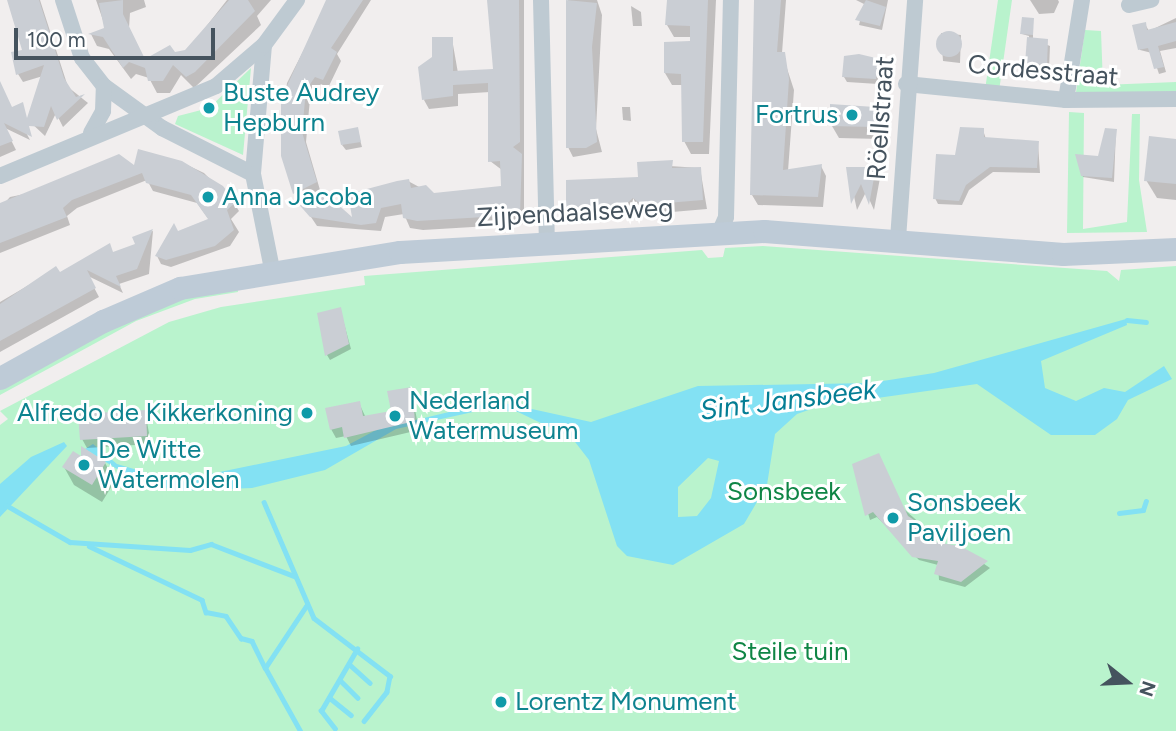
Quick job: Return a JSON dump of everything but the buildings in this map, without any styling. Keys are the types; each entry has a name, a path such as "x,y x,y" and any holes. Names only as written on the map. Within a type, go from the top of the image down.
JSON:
{"main road":[{"name":"Zijpendaalseweg","path":"0,378 146,301 272,269 547,243 719,233 898,239 1063,254 1176,249"}],"street":[{"path":"63,0 82,58 104,86 148,118 253,174"},
{"path":"0,176 91,134 148,118 216,86 264,45 298,0"},
{"path":"541,0 547,243"},
{"path":"719,233 726,217 731,0"},
{"name":"Röellstraat","path":"898,239 906,84 915,0"},
{"path":"1066,100 1082,0"},
{"path":"1129,5 1151,0"},
{"path":"264,45 253,174 272,269"},
{"name":"Cordesstraat","path":"906,84 1066,100 1176,99"},
{"path":"91,134 103,111 104,86"}],"green space":[{"path":"998,0 1012,0 999,91 985,90"},
{"path":"1085,30 1101,31 1103,85 1176,82 1176,99 1075,99"},
{"path":"251,68 243,155 175,124 178,116 209,108"},
{"path":"1069,112 1084,113 1083,229 1127,222 1132,114 1140,114 1139,180 1147,232 1067,233"},
{"name":"Sonsbeek","path":"763,246 1107,271 1119,281 1121,270 1176,266 1176,731 0,731 0,425 8,419 0,411 169,322 221,307 365,285 364,276 702,250 708,258 723,257 725,248"},
{"path":"237,283 238,292 195,299 136,321 0,395 0,386 146,309"}],"water":[{"name":"Sint Jansbeek","path":"1126,319 1127,325 1041,361 1045,388 1076,401 1104,388 1125,392 1164,366 1172,379 1128,400 1117,419 1095,435 1051,435 977,384 820,406 797,414 775,434 767,485 744,524 673,565 627,556 617,546 589,460 572,438 518,412 482,410 396,429 325,470 252,488 174,491 125,474 85,449 93,444 117,464 151,474 210,474 346,446 378,429 495,401 591,422 698,386 870,383 934,373","holes":["708,458 719,461 711,498 697,516 678,517 678,487"]},
{"path":"64,442 67,446 0,517 0,484 31,457"}],"waterway":[{"path":"1127,320 1146,322"},
{"path":"1119,513 1143,510 1146,501"},
{"path":"264,502 314,618 390,676 387,692 364,721"},
{"path":"6,505 70,542 190,550 211,544 294,576"},
{"path":"89,546 202,600 206,612 226,616 241,638 252,641 265,668"},
{"path":"300,731 265,668 306,606"},
{"path":"335,729 321,711 357,649"},
{"path":"349,664 370,683"},
{"path":"340,680 358,698"},
{"path":"330,698 351,715"}],"place":[{"name":"Buste Audrey Hepburn","path":"209,108"},
{"name":"Fortrus","path":"852,115"},
{"name":"Anna Jacoba","path":"208,197"},
{"name":"Alfredo de Kikkerkoning","path":"307,413"},
{"name":"Nederland Watermuseum","path":"395,416"},
{"name":"De Witte Watermolen","path":"84,465"},
{"name":"Sonsbeek Paviljoen","path":"893,518"},
{"name":"Lorentz Monument","path":"501,702"}],"park label":[{"name":"Steile tuin","path":"790,652"}]}
